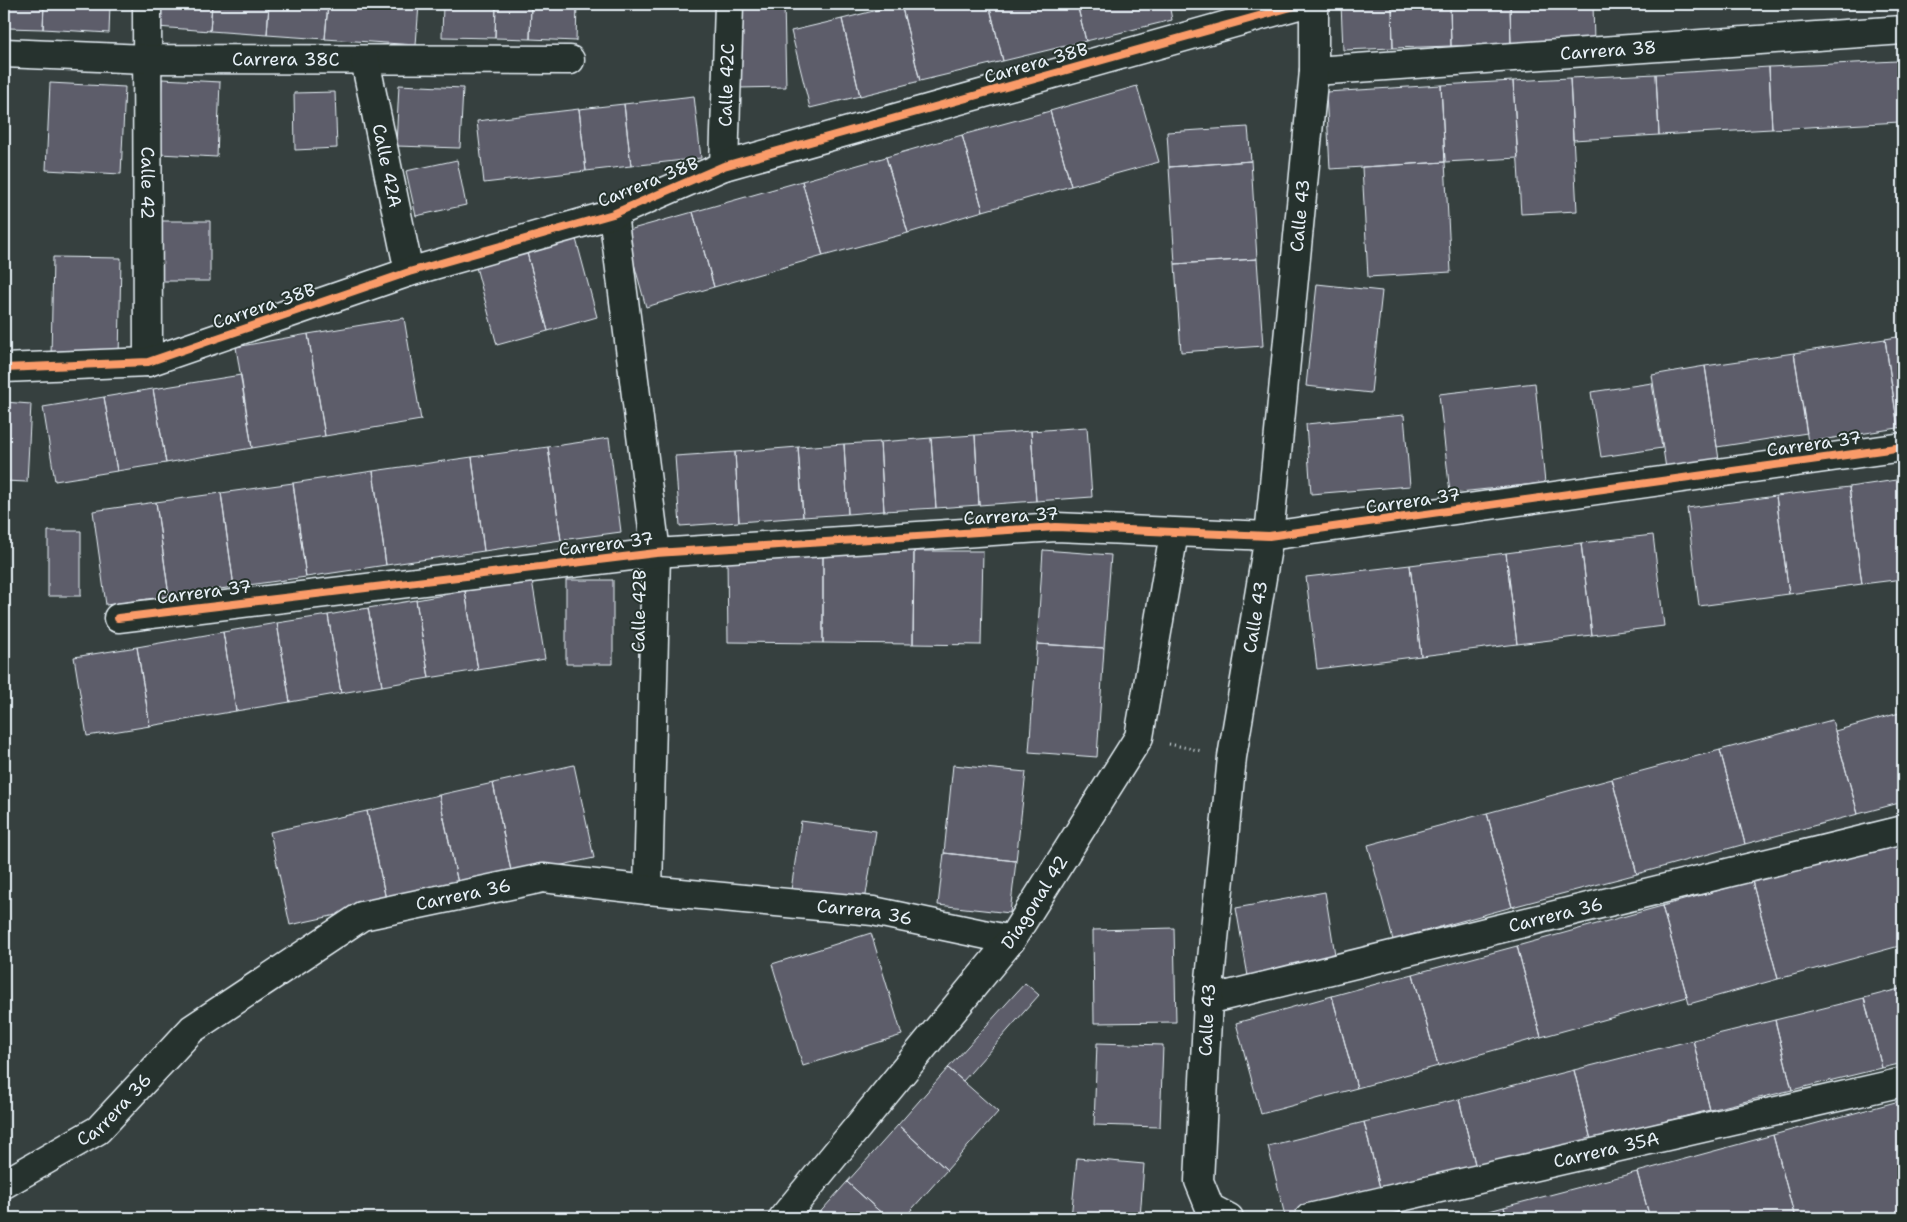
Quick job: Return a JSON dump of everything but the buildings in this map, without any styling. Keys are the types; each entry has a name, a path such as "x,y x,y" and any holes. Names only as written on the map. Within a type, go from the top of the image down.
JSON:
{"street":[{"name":"Calle 42","path":"147,4 148,362"},
{"name":"Calle 42C","path":"724,166 728,4"},
{"name":"Carrera 38B","path":"4,368 148,362 409,272 612,214 724,166 1302,4"},
{"name":"Calle 43","path":"1229,1218 1210,1208 1199,1181 1208,1000 1232,757 1269,536 1314,71 1314,4"},
{"name":"Carrera 38","path":"1314,71 1903,30"},
{"name":"Carrera 38C","path":"4,53 146,59 570,60"},
{"name":"Calle 42A","path":"365,60 409,272"},
{"name":"Calle 42B","path":"612,214 656,553 648,890"},
{"name":"Carrera 37","path":"118,618 656,553 1056,527 1269,536 1903,447"},
{"name":"Diagonal 42","path":"784,1218 1011,940 1139,737 1174,533"},
{"name":"Carrera 36","path":"1208,1000 1903,830"},
{"name":"Carrera 36","path":"4,1184 98,1130 192,1029 362,916 543,878 873,911 1011,940"},
{"name":"Carrera 35A","path":"1309,1218 1903,1082"}],"path":[{"path":"1139,737 1232,757"}],"cycle path":[{"path":"4,368 148,362 409,272 613,214 724,166 1302,4"},
{"path":"118,618 656,553 1056,527 1269,536 1903,447"}]}
